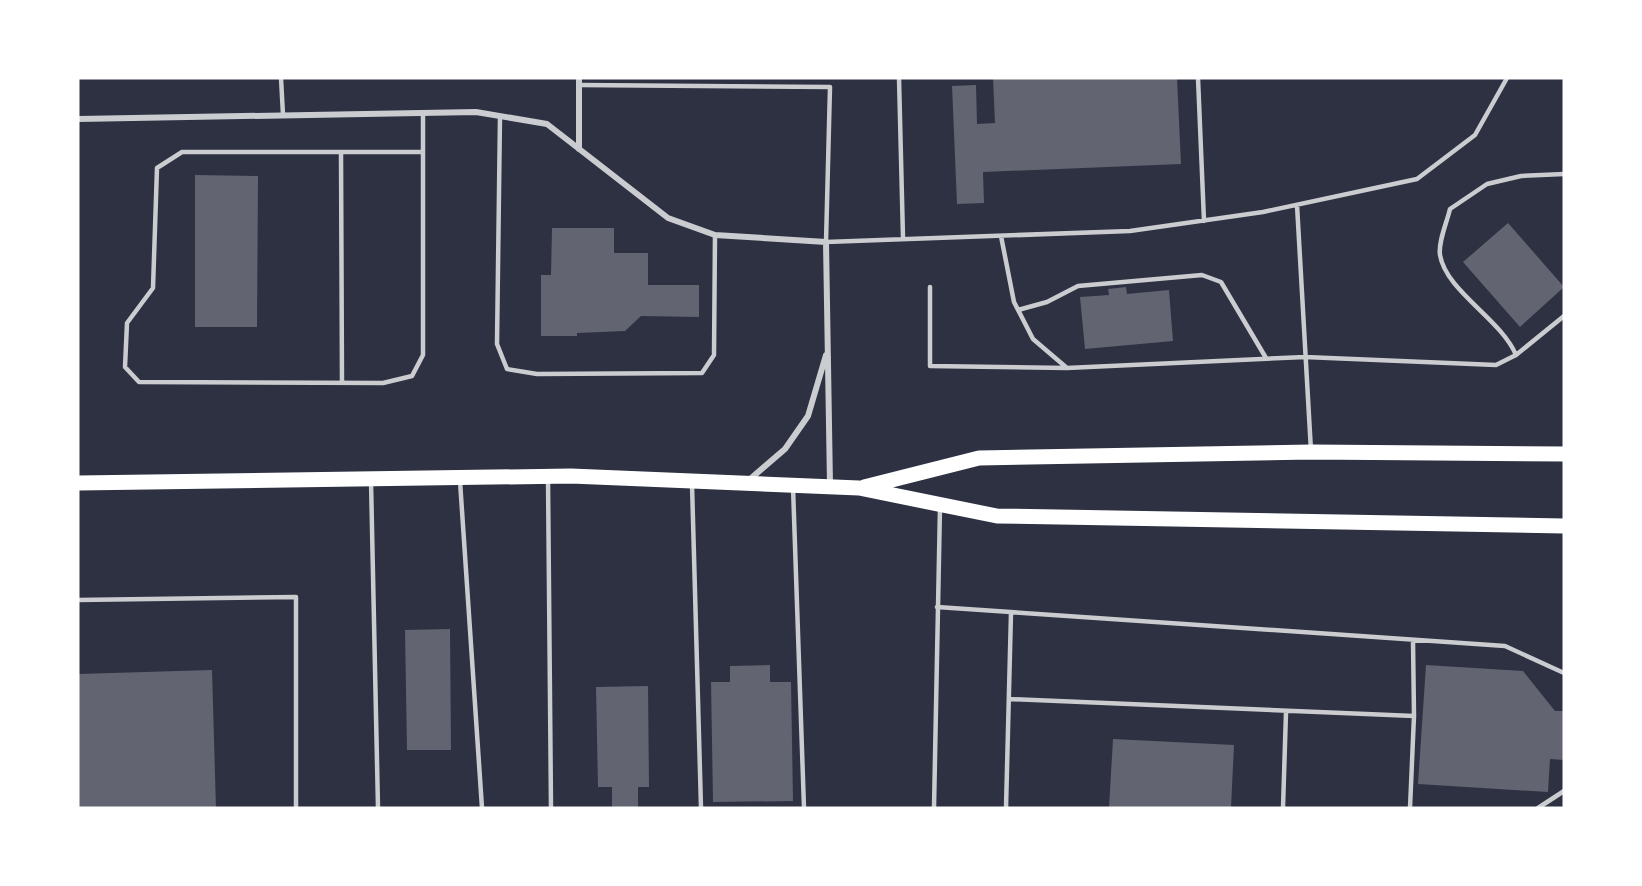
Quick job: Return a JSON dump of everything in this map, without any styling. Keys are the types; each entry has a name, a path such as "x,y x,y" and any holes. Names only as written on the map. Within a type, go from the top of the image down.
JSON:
{"main road":[{"path":"859,488 979,458 1311,452 1564,453"},
{"path":"78,483 548,476 859,488 997,516 1564,526"}],"street":[{"path":"579,82 579,149"},
{"path":"78,119 476,112 547,124 668,218 715,235 826,242 830,487"},
{"path":"745,483 785,449 808,416 828,349"}],"lane":[{"path":"281,78 283,115"},
{"path":"899,78 903,238"},
{"path":"1198,78 1204,221"},
{"path":"579,82 830,87 826,242 1130,231 1298,205 1417,179 1475,135 1507,78"},
{"path":"423,113 423,152 423,356 412,376 383,384 139,382 126,367 127,323 153,288 158,168 182,152 423,152"},
{"path":"500,116 497,344 507,369 537,374 702,373 714,354 715,235"},
{"path":"340,152 342,383"},
{"path":"1516,356 1509,339 1451,279 1440,255 1450,209 1488,184 1521,176 1564,174"},
{"path":"1298,205 1311,452"},
{"path":"1001,236 1014,302 1033,339 1067,368"},
{"path":"1018,310 1047,302 1078,286 1202,275 1221,282 1266,358"},
{"path":"930,287 930,366 1067,368 1305,357 1496,365 1516,356 1564,316"},
{"path":"460,476 482,808"},
{"path":"548,476 551,808"},
{"path":"371,479 378,808"},
{"path":"692,482 701,808"},
{"path":"792,486 804,808"},
{"path":"934,808 940,504"},
{"path":"78,600 296,597 296,808"},
{"path":"938,607 1504,646 1564,673"},
{"path":"1006,808 1011,612"},
{"path":"1410,808 1414,716 1413,640"},
{"path":"1009,699 1414,716"},
{"path":"1283,808 1286,712"},
{"path":"1538,808 1564,791"}],"building":[{"path":"993,78 1177,78 1181,164 983,172 984,203 957,204 952,86 976,85 977,124 995,123"},
{"path":"195,175 258,176 257,327 195,327"},
{"path":"1508,223 1564,287 1520,327 1463,262"},
{"path":"552,228 614,228 614,253 648,253 648,285 699,285 699,317 641,316 625,331 577,333 577,336 541,336 541,275 551,275"},
{"path":"1126,287 1127,294 1169,290 1173,341 1085,349 1080,297 1109,295 1108,289"},
{"path":"450,629 451,750 407,750 405,630"},
{"path":"770,665 770,682 791,682 793,801 713,802 711,682 730,682 730,666"},
{"path":"1426,665 1523,671 1555,711 1564,711 1564,760 1550,759 1548,792 1418,784"},
{"path":"212,670 216,808 78,808 78,674"},
{"path":"648,686 649,787 638,787 638,808 612,808 612,787 598,787 596,687"},
{"path":"1113,739 1234,745 1231,808 1109,808"}]}
